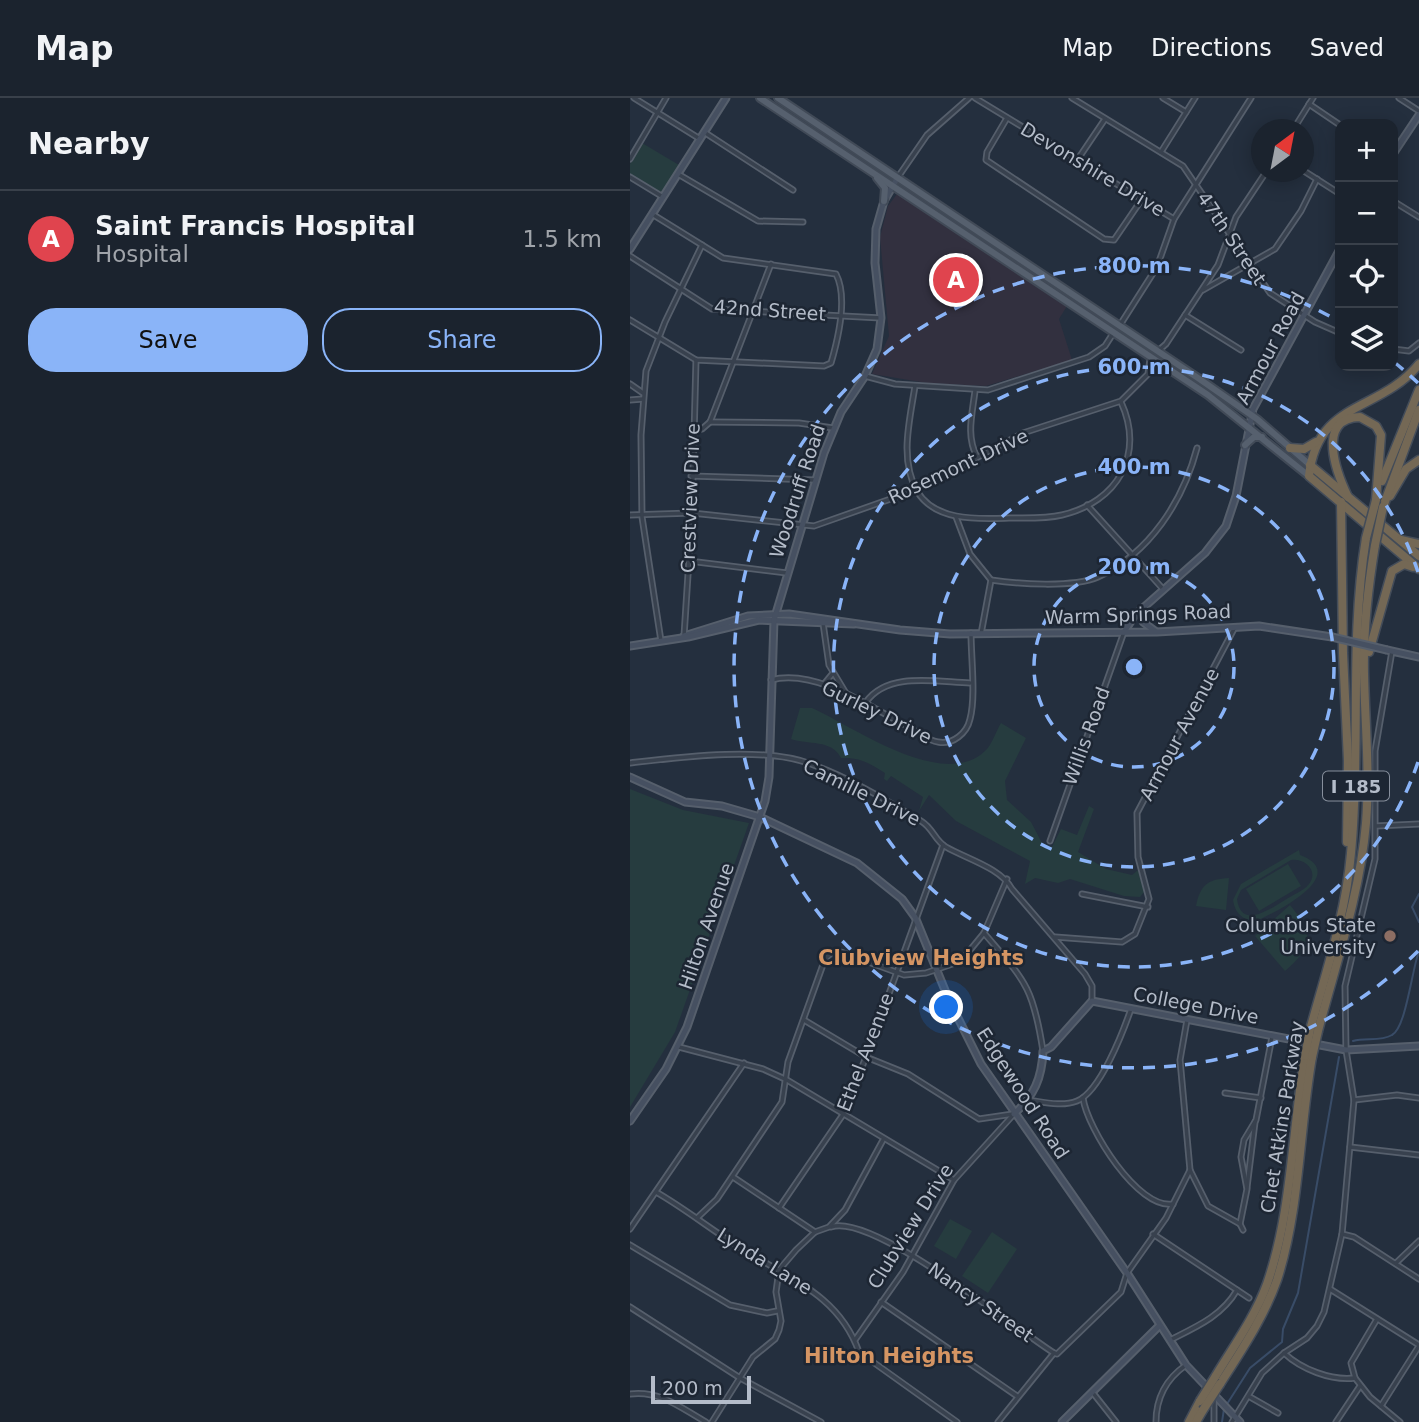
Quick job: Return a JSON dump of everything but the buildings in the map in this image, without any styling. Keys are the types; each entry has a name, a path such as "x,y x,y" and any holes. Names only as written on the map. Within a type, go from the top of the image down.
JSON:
{"highway":[{"path":"1290,448 1304,449 1317,442 1341,414 1396,386 1419,364"},
{"name":"Chet Atkins Parkway","path":"1196,1422 1255,1311 1272,1268 1308,1057 1337,930 1352,847 1356,773 1357,611 1366,538 1395,443 1419,390"},
{"name":"Chet Atkins Parkway","path":"1314,1031 1347,926 1364,838 1368,768 1364,672 1367,608 1375,545 1383,507 1419,410"},
{"path":"1337,930 1346,864 1348,773 1345,499 1331,448 1338,429 1345,421 1360,417 1376,426 1381,435 1376,500"},
{"path":"1317,442 1309,476 1345,499 1419,556"},
{"path":"1383,507 1406,469 1419,460"},
{"path":"1310,465 1419,568"},
{"path":"1399,539 1419,544"},
{"path":"1364,672 1375,621 1392,571 1404,564 1419,568"},
{"name":"Chet Atkins Parkway","path":"1189,1422 1200,1401 1218,1381"}],"main road":[{"path":"761,98 1165,367 1249,425 1309,476"},
{"path":"778,98 1161,353 1251,416 1310,465"},
{"path":"867,167 884,184 884,201"},
{"path":"977,241 983,238 1010,252"},
{"path":"1245,445 1255,437 1262,437"}],"street":[{"path":"634,98 700,139"},
{"path":"630,159 666,98"},
{"path":"630,249 726,98"},
{"name":"Woodruff Road","path":"771,726 775,617 787,573 833,429 865,376 877,349 881,318 874,253 876,229 884,201 927,135 969,98"},
{"name":"Devonshire Drive","path":"975,98 1174,219"},
{"name":"47th Street","path":"1072,98 1184,166 1228,236 1270,293 1335,330"},
{"path":"1163,98 1186,112"},
{"path":"1161,152 1195,98"},
{"path":"1120,325 1157,267 1174,219 1251,98"},
{"path":"1300,119 1313,98"},
{"path":"1398,146 1419,113 1399,98"},
{"path":"1309,104 1335,122"},
{"path":"1007,118 987,152 986,160 1113,242 1142,199"},
{"path":"1078,159 1105,118"},
{"path":"704,132 793,190"},
{"path":"678,174 758,220 803,222"},
{"path":"630,177 663,197"},
{"path":"1314,177 1335,191"},
{"path":"1202,291 1282,242 1317,179"},
{"path":"1161,353 1223,255 1236,217 1259,182"},
{"path":"1398,204 1419,216"},
{"path":"630,320 696,360 824,366 831,363 840,315 836,274 730,260 652,214"},
{"path":"661,641 642,517 643,397 646,371 658,338 702,245"},
{"name":"42nd Street","path":"630,256 712,309 881,318"},
{"name":"Armour Road","path":"1124,632 1142,609 1205,553 1226,526 1236,496 1251,416 1335,258"},
{"path":"694,430 702,429 710,422 771,264"},
{"path":"1185,315 1241,349"},
{"path":"865,376 915,386 975,391 999,388 1080,361 1105,345 1114,332"},
{"path":"1398,350 1409,351 1419,344"},
{"path":"1148,356 1151,365 1148,374"},
{"name":"Crestview Drive","path":"684,636 692,513 696,360"},
{"name":"Rosemont Drive","path":"630,515 642,517 692,513 814,526 916,490 1023,433 1121,401 1155,368 1165,367"},
{"path":"630,384 643,397"},
{"path":"915,386 908,461 916,490 923,500 956,516 1051,517 1087,505 1114,483 1130,458 1131,425 1121,401"},
{"path":"975,391 970,431 971,446 977,457"},
{"path":"630,400 643,397"},
{"path":"710,422 799,423 833,429"},
{"path":"991,580 1031,583 1098,577 1132,555 1173,509 1182,493 1196,448"},
{"path":"691,476 816,480"},
{"path":"1087,505 1164,590"},
{"path":"956,516 971,554 991,580 981,634"},
{"path":"689,561 787,573"},
{"path":"1142,609 1143,622 1157,632"},
{"name":"Warm Springs Road","path":"630,646 775,617 803,614 854,624 930,633 1157,632 1279,627 1419,657"},
{"name":"Warm Springs Road","path":"775,617 854,624"},
{"path":"823,623 823,641 833,673 848,696"},
{"name":"Armour Avenue","path":"1148,907 1146,884 1138,857 1138,813 1235,627"},
{"name":"Willis Road","path":"1050,841 1124,632"},
{"name":"Gurley Drive","path":"771,680 797,678 824,684 866,702 932,740 950,741 962,734 971,718 971,633"},
{"path":"1236,1420 1262,1373 1284,1353 1307,1338 1317,1326 1330,1289 1342,1234 1353,1100 1346,1050 1345,986 1371,879 1376,827 1376,751 1390,650"},
{"path":"824,684 833,673"},
{"path":"866,702 880,687 897,682 970,683"},
{"name":"Hilton Avenue","path":"630,1121 679,1047 723,932 768,790 771,726"},
{"name":"Camille Drive","path":"630,763 707,756 770,757 811,764 878,796 933,828 943,845 1007,878 1013,889 1085,974 1091,986 1092,1001"},
{"name":"Edgewood Road","path":"630,777 685,802 722,806 760,817 856,863 902,898 915,917 966,1037 1014,1114 1127,1273 1186,1365 1236,1420"},
{"path":"1376,827 1419,824"},
{"name":"Ethel Avenue","path":"779,1208 842,1116 943,845"},
{"path":"696,1218 717,1199 782,1102 788,1062 825,959 832,952 841,952 896,974 915,976 961,961 984,933 1007,878"},
{"path":"1054,937 1122,942 1135,934 1148,907 1082,894"},
{"path":"984,933 1023,978 1038,1020 1042,1051 1051,1046 1092,1001"},
{"name":"College Drive","path":"1092,1001 1346,1050 1419,1046"},
{"path":"1028,1100 1067,1103 1083,1098 1115,1049 1130,1009"},
{"path":"804,1020 866,1057 908,1074 979,1119 1014,1114"},
{"path":"1187,1020 1180,1060 1180,1080 1190,1170 1208,1206 1234,1224 1240,1224"},
{"path":"1243,1230 1240,1224 1255,1120 1272,1036"},
{"path":"679,1047 744,1063 787,1080 842,1116 954,1180"},
{"name":"Clubview Drive","path":"855,1340 913,1254 954,1180 1028,1100 1039,1082 1042,1051"},
{"path":"630,1229 744,1063"},
{"path":"1225,1093 1261,1098"},
{"path":"1353,1100 1397,1095 1419,1098"},
{"path":"1083,1098 1085,1114 1098,1137 1137,1188 1164,1206 1174,1204"},
{"path":"1247,1189 1241,1157 1244,1140 1255,1120"},
{"path":"712,1422 753,1357 775,1339 781,1321 777,1311 779,1270 815,1232 829,1227 845,1210 883,1140"},
{"path":"1350,1147 1419,1154"},
{"path":"998,1422 1054,1353 1057,1354 1121,1292 1127,1273 1174,1204 1190,1170"},
{"path":"733,1177 815,1232"},
{"name":"Lynda Lane","path":"656,1192 770,1268 802,1282 821,1297 855,1340 859,1352 957,1422"},
{"name":"Nancy Street","path":"829,1227 851,1225 913,1254 1054,1353"},
{"path":"1153,1234 1249,1298"},
{"path":"1342,1234 1354,1237 1419,1279"},
{"path":"1396,1263 1419,1241"},
{"path":"630,1245 730,1305 767,1313 777,1311"},
{"path":"1330,1289 1419,1345 1381,1406"},
{"path":"1170,1339 1197,1328 1229,1303 1237,1290"},
{"path":"881,1302 1017,1396"},
{"path":"630,1307 740,1378 821,1422"},
{"path":"1378,1318 1351,1363 1354,1378 1400,1422"},
{"path":"1062,1422 1159,1326"},
{"path":"1284,1353 1307,1368 1343,1380 1354,1378"},
{"path":"1156,1422 1158,1402 1163,1390 1186,1365"},
{"path":"1336,1422 1360,1385"},
{"path":"1091,1392 1116,1422"},
{"path":"630,1394 652,1394 668,1399 706,1422"},
{"path":"1250,1397 1278,1413"},
{"path":"1214,1422 1216,1398"}],"shaded area":[{"path":"897,194 1067,306 1059,319 1072,360 986,386 927,383 872,374 889,336 880,237 888,206"}],"green space":[{"path":"642,143 679,165 662,193 630,174 630,164"},
{"path":"800,708 812,708 898,752 946,764 967,761 985,751 1001,723 1026,738 1005,781 1007,800 1031,822 1042,843 1052,847 1061,829 1077,835 1089,806 1094,809 1078,852 1106,869 1132,875 1138,870 1144,892 1140,897 1124,896 1070,879 1058,883 1035,878 1025,884 1030,861 956,821 929,795 919,811 923,797 891,776 887,781 884,779 885,773 874,766 859,760 841,758 837,752 825,745 791,739"},
{"path":"630,789 683,810 749,823 675,1032 630,1107"},
{"path":"1299,850 1300,855 1314,863 1318,872 1305,892 1258,920 1244,918 1236,909 1233,900 1241,884","holes":["1291,860 1305,863 1311,870 1312,879 1307,886 1264,912 1244,914 1237,899 1241,890"]},
{"path":"1288,864 1301,886 1259,911 1246,889"},
{"path":"1229,878 1226,910 1196,906 1206,884"},
{"path":"1290,905 1307,932 1307,940 1306,947 1285,971 1255,936"},
{"path":"950,1219 972,1231 956,1259 934,1246"},
{"path":"992,1232 1017,1249 988,1293 962,1276"}],"waterway":[{"path":"1419,894 1412,907 1419,922"},
{"path":"1353,1041 1383,1038 1397,1030 1405,1010 1419,951"},
{"path":"1227,1404 1250,1368 1282,1342 1283,1329 1298,1293 1339,1057"},
{"path":"1222,1422 1224,1409"}],"place":[{"name":"Saint Francis Hospital","path":"956,280"},
{"name":"Columbus State University","path":"1390,936"}],"district":[{"name":"Clubview Heights","path":"921,958"},
{"name":"Hilton Heights","path":"889,1356"}]}
